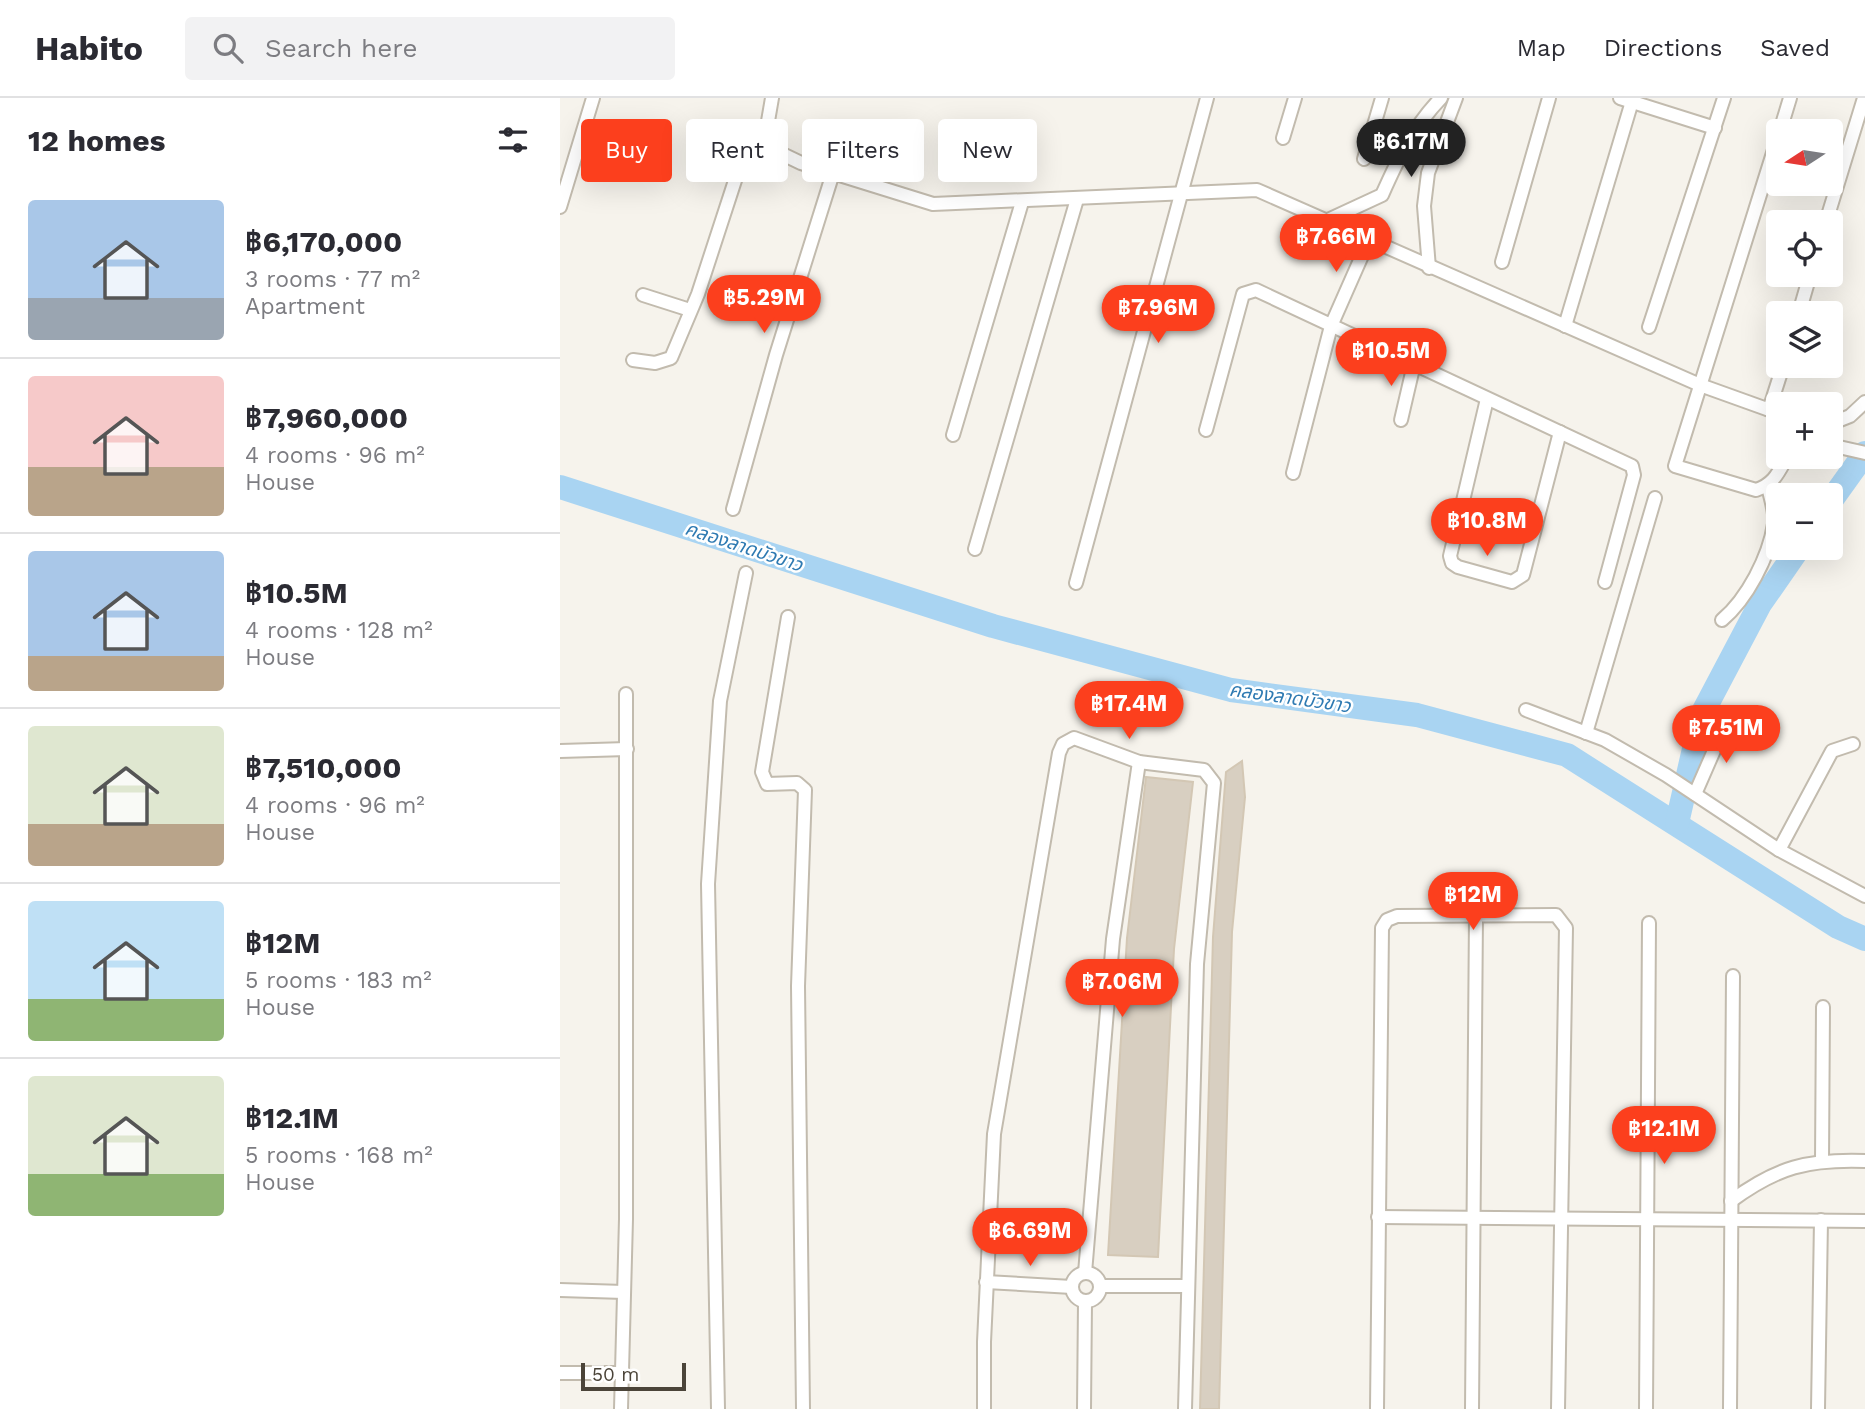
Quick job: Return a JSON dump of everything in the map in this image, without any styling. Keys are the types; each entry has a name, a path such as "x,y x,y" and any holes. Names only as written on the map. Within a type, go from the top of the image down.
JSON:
{"street":[{"path":"560,207 593,98"},
{"path":"768,119 772,98"},
{"path":"1076,583 1207,98"},
{"path":"1283,138 1295,98"},
{"path":"1364,159 1382,98"},
{"path":"1328,220 1382,195 1419,121 1441,98"},
{"path":"1429,268 1424,206 1428,173 1456,98"},
{"path":"1502,262 1549,98"},
{"path":"1650,327 1724,98"},
{"path":"1784,119 1790,98"},
{"path":"1830,210 1864,98"},
{"path":"1565,326 1628,99 1715,128"},
{"path":"1766,175 1675,466 1756,490 1766,487"},
{"path":"633,360 655,363 671,358 734,182"},
{"path":"733,509 776,355 830,182"},
{"path":"862,182 933,204 1077,200 1257,190 1328,220 1368,242 1700,385 1766,408"},
{"path":"975,549 1077,200"},
{"path":"953,435 1023,202"},
{"path":"1293,473 1331,326 1368,242"},
{"path":"1206,430 1243,294 1256,290 1632,467 1634,475 1605,582"},
{"path":"643,296 690,310"},
{"path":"1401,420 1414,364"},
{"path":"1487,399 1450,556 1452,564 1458,568 1512,582 1523,575 1560,432"},
{"path":"1843,419 1865,402"},
{"path":"1843,447 1865,453"},
{"path":"1586,733 1655,498"},
{"path":"1722,620 1733,611 1762,564 1766,551"},
{"path":"718,1409 708,884 720,701 746,573"},
{"path":"788,617 762,772 767,784 797,783 805,790 798,986 803,1409"},
{"path":"621,1409 624,1292 626,694"},
{"path":"1526,710 1586,733 1666,775 1779,850 1865,896"},
{"path":"1699,796 1726,723"},
{"path":"984,1409 986,1282 994,1134 1059,753 1063,744 1080,739 1139,762 1204,770 1214,783 1197,964 1185,1409"},
{"path":"1779,850 1832,751 1853,744"},
{"path":"560,751 626,749"},
{"path":"1085,1273 1109,979 1139,762"},
{"path":"1472,1409 1476,915"},
{"path":"1377,1409 1382,928 1387,920 1397,916 1556,915 1566,928 1558,1409"},
{"path":"1646,1409 1649,923"},
{"path":"1730,1409 1733,976"},
{"path":"1822,1162 1823,1007"},
{"path":"1731,1201 1761,1181 1795,1164 1865,1161"},
{"path":"1378,1217 1561,1216 1865,1221"},
{"path":"1818,1409 1821,1220"},
{"path":"1085,1273 1097,1278 1101,1286 1098,1296 1085,1302 1076,1297 1072,1287 1076,1277 1085,1273"},
{"path":"986,1282 1072,1287"},
{"path":"1101,1286 1188,1286"},
{"path":"560,1290 624,1292"},
{"path":"1083,1409 1085,1302"},
{"path":"560,1373 621,1373"}],"building":[{"path":"1242,761 1245,797 1232,932 1219,1409 1200,1409 1213,937 1226,772"},
{"path":"1146,777 1193,782 1174,949 1158,1257 1108,1255 1127,938"}],"waterway":[{"path":"1843,484 1865,453"},
{"name":"คลองลาดบัวขาว","path":"560,487 993,626 1231,690 1417,715 1567,755 1838,927 1865,939"},
{"path":"1677,823 1702,714 1760,604 1791,560"}]}
